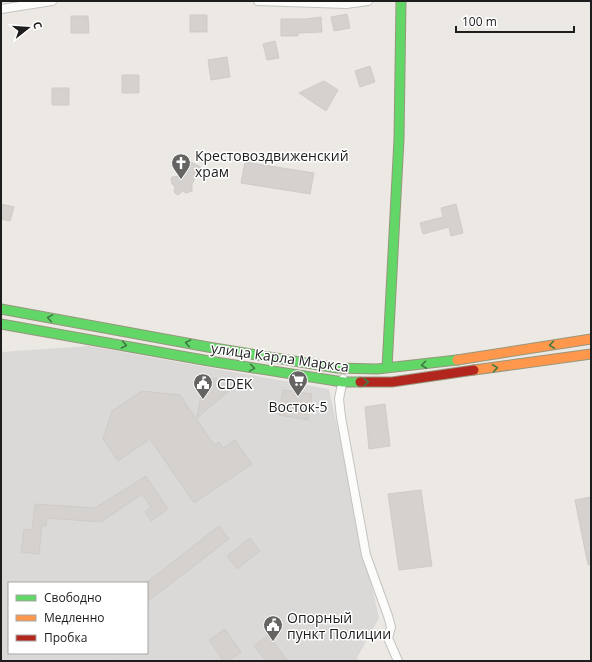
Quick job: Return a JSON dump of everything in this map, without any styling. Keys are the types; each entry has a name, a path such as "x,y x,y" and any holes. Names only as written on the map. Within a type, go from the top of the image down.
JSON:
{"main road":[{"path":"387,368 390,283 394,242 399,129 402,49 401,1"},
{"name":"улица Карла Маркса","path":"1,309 208,347 343,368 387,368 425,365 591,339"},
{"path":"1,324 29,329"},
{"path":"1,331 29,329"},
{"name":"улица Карла Маркса","path":"29,329 209,361 343,382 392,382 591,354"}],"street":[{"path":"1,8 52,1"},
{"path":"258,1 346,4 368,1"},
{"path":"343,368 343,382 339,399 341,417 366,555 388,616 391,627 388,638 398,661"}],"shaded area":[{"path":"89,346 329,389 379,618 357,658 359,661 1,661 1,352"},
{"path":"160,618 189,661 120,661 116,654 148,654 148,625"}],"building":[{"path":"347,14 350,28 334,31 331,17"},
{"path":"190,15 207,15 207,32 190,32"},
{"path":"71,16 88,16 89,33 71,33"},
{"path":"321,17 322,32 298,33 298,36 281,36 281,19"},
{"path":"275,41 279,58 267,60 263,44"},
{"path":"227,57 230,77 211,80 208,60"},
{"path":"370,66 375,82 360,87 355,71"},
{"path":"122,75 139,75 139,93 122,93"},
{"path":"324,81 338,90 326,111 299,93"},
{"path":"52,88 69,88 69,105 52,105"},
{"path":"187,160 201,167 192,184 192,191 186,193 183,191 178,195 174,192 175,187 172,184 171,179 172,177 179,176"},
{"path":"245,162 314,173 310,194 241,183"},
{"path":"1,204 14,207 10,221 1,219"},
{"path":"456,204 463,233 451,236 449,227 423,234 420,223 443,217 441,208"},
{"path":"204,377 238,383 197,418"},
{"path":"283,390 312,394 308,420 279,415"},
{"path":"142,391 180,395 214,445 219,442 223,448 235,440 252,464 194,503 150,439 118,461 103,439 112,411"},
{"path":"385,404 390,446 369,449 365,407"},
{"path":"146,476 168,509 151,521 145,512 151,507 142,494 101,522 47,518 46,526 42,525 39,554 21,552 24,529 32,530 35,504 95,508"},
{"path":"421,490 432,566 399,570 388,494"},
{"path":"591,497 591,564 588,565 575,500"},
{"path":"219,526 229,539 148,601 147,582"},
{"path":"250,538 260,551 237,569 227,556"},
{"path":"225,629 241,652 228,661 223,661 209,640"},
{"path":"268,635 288,661 266,661 254,646"}],"traffic: fast":[{"path":"387,368 399,139 401,1"},
{"path":"1,309 208,347 337,368 377,369 457,360"},
{"path":"1,324 209,361 343,382 360,382"}],"traffic: slow":[{"path":"457,360 591,339"},
{"path":"474,370 591,354"}],"traffic: jam":[{"path":"360,382 392,382 474,370"}],"place":[{"name":"Крестовоздвиженский храм","path":"181,180"},
{"name":"Восток-5","path":"298,397"},
{"name":"CDEK","path":"203,400"},
{"name":"Опорный пункт Полиции","path":"273,642"}]}
